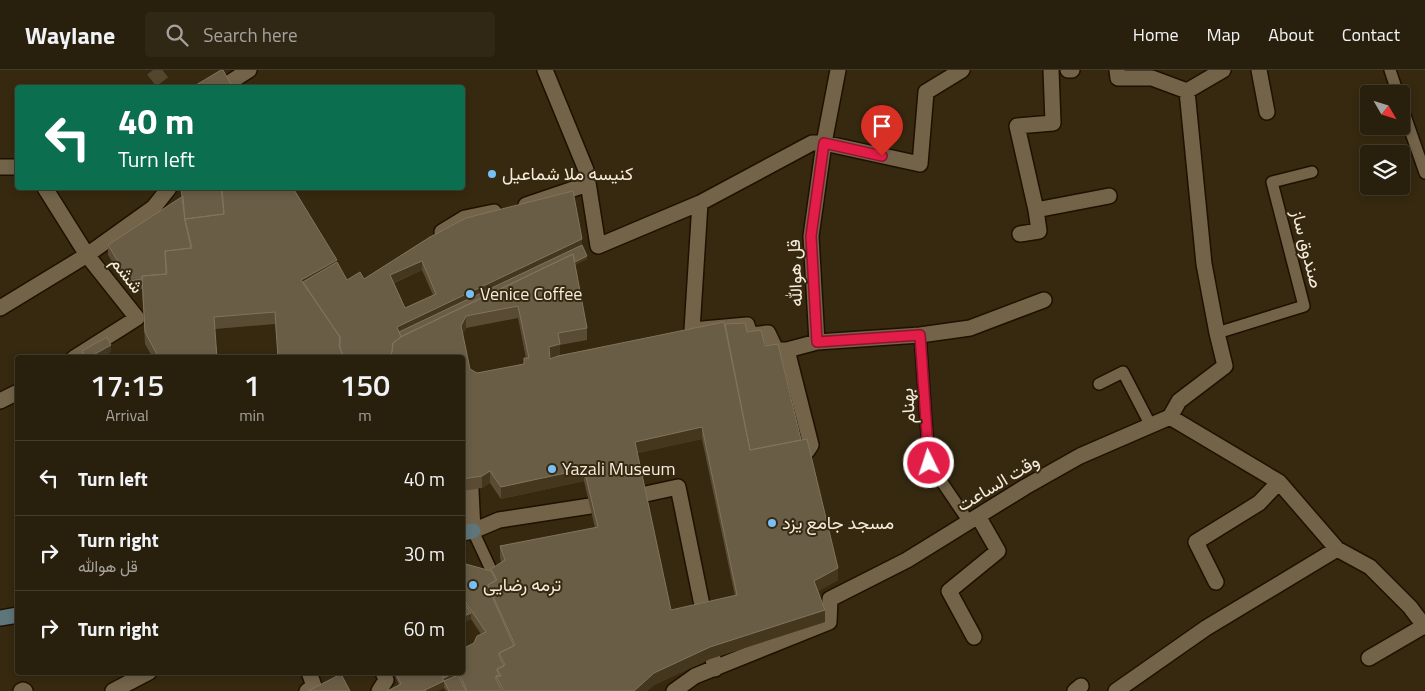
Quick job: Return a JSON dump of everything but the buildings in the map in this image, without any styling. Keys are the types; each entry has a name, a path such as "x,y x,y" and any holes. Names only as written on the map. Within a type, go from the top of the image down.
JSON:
{"street":[{"path":"226,85 250,70"},
{"path":"545,70 586,170 598,246 700,203 812,143 824,143 920,164 926,92 962,70"},
{"name":"قل هوالله","path":"817,342 811,236 824,143 838,70"},
{"path":"1020,234 1039,231 1017,126 1053,123 1051,70"},
{"path":"1117,70 1118,78 1152,78 1187,91"},
{"path":"1187,91 1222,70"},
{"path":"1260,70 1267,112"},
{"path":"1187,91 1204,264 1225,366 1179,401 1170,417 1279,482 1337,549 1370,567 1422,619 1369,658"},
{"path":"0,167 15,167"},
{"path":"432,238 465,218 520,207 588,184"},
{"name":"ششم","path":"46,190 87,255 137,318 79,355"},
{"path":"0,308 87,255 154,207 167,190"},
{"path":"1036,210 1109,196"},
{"path":"692,330 700,203"},
{"path":"674,334 692,330 747,325 750,336 768,333 776,350 787,350 817,342 920,335 970,328 1044,300"},
{"path":"787,350 811,445 807,451"},
{"path":"0,402 15,394"},
{"name":"وقت الساعت","path":"674,691 695,676 829,622 830,599 907,560 1025,487 1080,456 1150,424 1170,417"},
{"path":"469,452 468,532 499,520 590,506 678,487 715,669"},
{"path":"1216,582 1196,542 1259,503 1279,482"},
{"path":"974,519 998,551 949,591 974,638"},
{"path":"1116,691 1192,638 1228,607 1337,549"},
{"path":"0,618 15,615"},
{"path":"116,690 144,675"},
{"path":"307,691 314,686 310,675"},
{"path":"379,691 386,680 384,675"}],"lane":[{"path":"1390,70 1395,85"},
{"path":"1410,130 1425,173"},
{"name":"صندوق ساز","path":"1217,333 1304,306 1272,182 1312,172"},
{"name":"بهنام","path":"920,335 929,463 974,519"},
{"path":"1098,384 1123,372 1150,424"},
{"path":"468,532 493,574"}],"tunnel":[{"path":"153,70 165,85"}],"place":[{"name":"کنیسه ملا شماعیل","path":"492,174"},
{"name":"Venice Coffee","path":"470,294"},
{"name":"Yazali Museum","path":"552,469"},
{"name":"مسجد جامع یزد","path":"772,523"},
{"name":"ترمه رضایی","path":"473,585"}],"route":[{"path":"882,156 824,143 811,236 817,342 920,335 929,463"}]}
